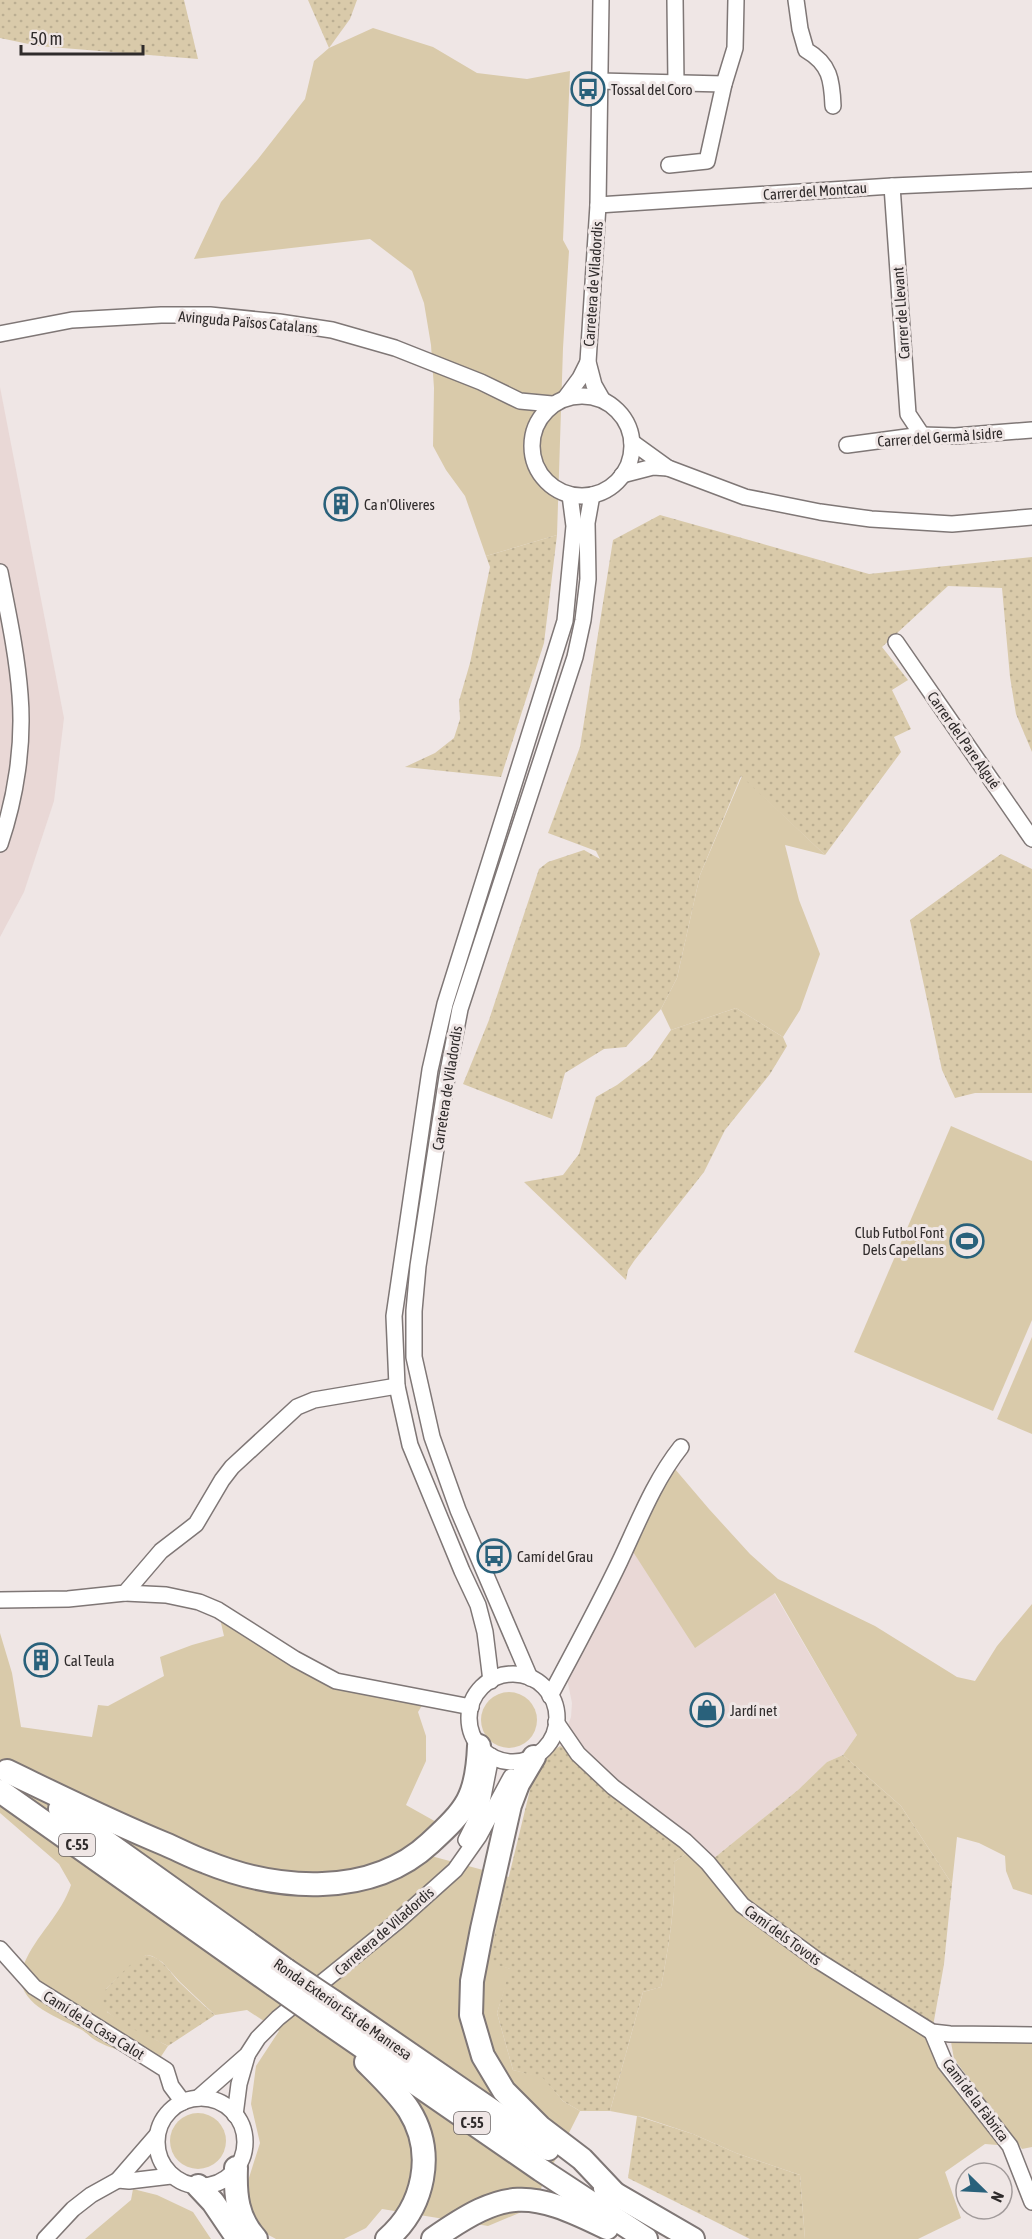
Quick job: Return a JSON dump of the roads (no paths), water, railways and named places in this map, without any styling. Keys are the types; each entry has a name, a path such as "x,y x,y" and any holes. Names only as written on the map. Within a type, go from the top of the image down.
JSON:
{"highway":[{"path":"2,1776 208,1863 264,1879 321,1884 347,1882 379,1874 419,1853 455,1820 471,1797 485,1751"},
{"path":"527,1759 510,1805 482,1929 472,1981 471,2015 483,2056 504,2091 540,2127 582,2160 617,2196"},
{"name":"Ronda Exterior Est de Manresa","path":"2,1776 329,2012 541,2170 646,2239"},
{"path":"329,2012 411,2112 421,2140 425,2167 418,2197 404,2223 387,2239"},
{"name":"Ronda Exterior Est de Manresa","path":"329,2012 617,2196 693,2239"},
{"path":"236,2168 235,2192 239,2210 256,2239"},
{"path":"198,2186 217,2208 238,2239"},
{"path":"433,2239 465,2216 481,2208 498,2202 525,2199 554,2204 630,2239"}],"street":[{"name":"Carretera de Viladordis","path":"601,0 598,205 588,362 594,385 602,399"},
{"path":"675,0 676,83"},
{"path":"669,165 707,161 724,84 735,48 736,0"},
{"path":"796,0 806,50 818,57 832,80 833,106"},
{"path":"599,81 724,84"},
{"name":"Carrer del Montcau","path":"598,205 892,186 1032,180"},
{"name":"Carrer de Llevant","path":"892,186 908,414 922,435"},
{"name":"Avinguda Països Catalans","path":"0,334 72,320 161,315 210,315 279,322 332,330 395,348 481,382 520,401 559,401"},
{"name":"Carretera de Viladordis","path":"559,401 580,378 588,362"},
{"path":"584,395 602,399 623,417 629,429 632,442 629,463 622,475 609,488 592,495 570,495 548,483 536,467 531,448 534,428 543,413 559,401 584,395"},
{"path":"520,401 531,416 534,428"},
{"name":"Carrer del Germà Isidre","path":"847,445 922,435 955,436 1032,430"},
{"path":"632,442 668,468 745,497 820,512 871,519 952,524 1032,517"},
{"path":"622,475 653,467 668,468"},
{"name":"Carretera de Viladordis","path":"491,1681 485,1632 478,1605 410,1445 397,1386 394,1316 430,1070 445,1004 565,621 571,577 574,526 570,495"},
{"name":"Carretera de Viladordis","path":"530,1678 458,1510 432,1437 414,1358 414,1311 418,1266 447,1077 460,1009 575,657 583,620 588,579 587,523 592,495"},
{"path":"0,572 20,695 21,727 16,777 8,819 0,844"},
{"name":"Carrer del Pare Algué","path":"896,642 1032,839"},
{"path":"125,1593 161,1551 196,1524 232,1467 297,1407 314,1400 397,1386"},
{"path":"550,1696 584,1637 653,1491 669,1461 681,1448"},
{"path":"0,1600 68,1599 125,1593 166,1595 199,1602 218,1610 336,1682 471,1707"},
{"path":"510,1675 530,1678 542,1686 550,1696 555,1706 556,1722 549,1742 527,1759 505,1761 485,1751 473,1736 470,1724 471,1707 478,1692 491,1681 510,1675"},
{"name":"Camí dels Tovots","path":"556,1722 578,1754 613,1787 686,1841 708,1863 741,1905 817,1960 932,2032 1032,2035"},
{"name":"Carretera de Viladordis","path":"443,1879 480,1812 485,1751"},
{"name":"Carretera de Viladordis","path":"236,2115 239,2084 247,2055 258,2038 272,2023 398,1921 455,1870 527,1759"},
{"name":"Camí de la Casa Calot","path":"0,1949 34,1987 166,2070 171,2086 190,2100"},
{"name":"Camí de la Fàbrica","path":"932,2032 945,2063 1010,2146 1032,2202"},
{"name":"Carretera de Viladordis","path":"190,2100 247,2055"},
{"path":"45,2239 73,2209 91,2195 118,2180 157,2135 165,2116 190,2100 218,2102 236,2115 242,2127 245,2142 243,2156 236,2168 220,2182 198,2186 184,2183 171,2176 159,2157 157,2135"},
{"path":"118,2180 129,2181 171,2176"}],"place":[{"name":"Tossal del Coro","path":"588,89"},
{"name":"Ca n'Oliveres","path":"341,504"},
{"name":"Club Futbol Font Dels Capellans","path":"967,1241"},
{"name":"Camí del Grau","path":"494,1556"},
{"name":"Cal Teula","path":"41,1660"},
{"name":"Jardí net","path":"707,1710"}]}
